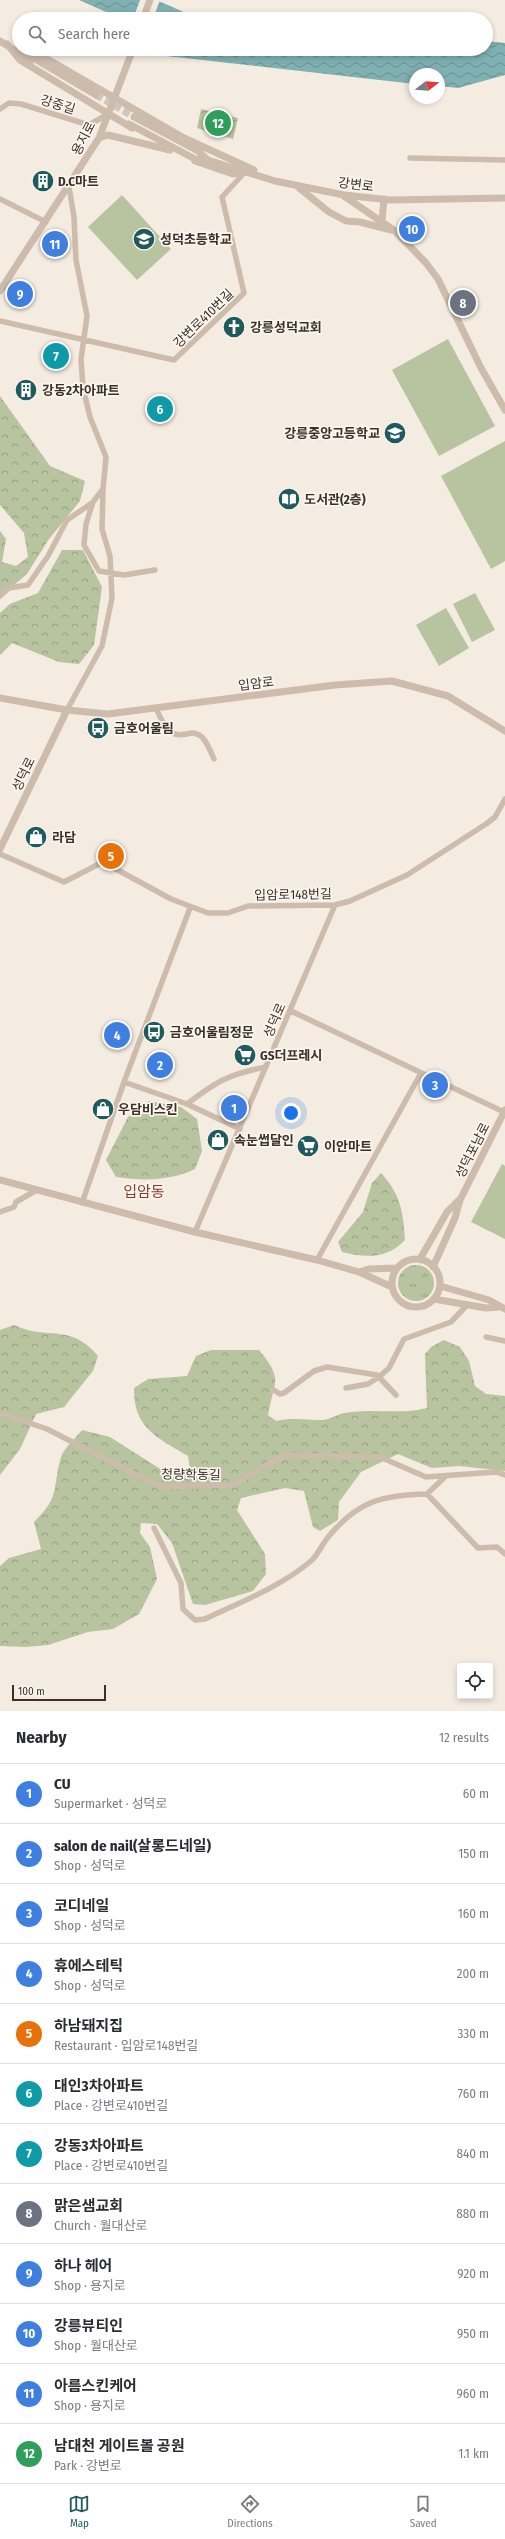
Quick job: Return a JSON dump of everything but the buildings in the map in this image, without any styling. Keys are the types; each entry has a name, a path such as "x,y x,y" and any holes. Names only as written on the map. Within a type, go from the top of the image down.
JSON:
{"street":[{"path":"146,12 150,0"},
{"path":"3,42 12,48"},
{"path":"3,42 12,52"},
{"path":"16,56 20,60 167,149 204,165 233,174 246,172"},
{"path":"24,56 27,61 95,98"},
{"path":"42,56 184,138 275,181"},
{"name":"용지로","path":"0,291 69,187 99,138 120,89 131,56"},
{"name":"강중길","path":"0,109 9,103 21,104 89,125 108,114"},
{"name":"강변로","path":"134,117 198,151 208,160"},
{"name":"강변로","path":"130,124 195,158 208,160 296,186 344,195 384,199 505,198"},
{"path":"99,138 108,135 167,149"},
{"path":"410,158 505,160"},
{"name":"강변로410번길","path":"0,321 174,360 244,293 222,197 246,172"},
{"path":"296,186 330,212 346,221 360,222 395,230"},
{"path":"67,710 102,646 112,598 112,573 102,529 102,490 106,457 90,417 83,388 81,359 87,316 76,260 74,218 69,187"},
{"path":"344,195 395,230 418,252 438,279 481,368 505,410"},
{"path":"0,199 46,222"},
{"path":"382,221 384,199"},
{"path":"102,490 93,502 86,524 84,545 99,571 124,576 155,570"},
{"path":"0,596 9,588 28,585 48,556 66,520 93,502"},
{"name":"입암로","path":"0,698 67,710 108,714 335,685 392,681 448,696 505,731"},
{"path":"156,708 168,730 178,736 198,735 202,737 214,759"},
{"name":"성덕로","path":"0,849 67,710"},
{"name":"입암로148번길","path":"0,854 64,882 103,862 190,908 208,913 228,913 248,906 335,905 350,901 407,876 495,817 505,799"},
{"name":"성덕로","path":"196,1232 335,905"},
{"path":"82,1203 124,1082 190,908"},
{"path":"291,1010 421,1073 505,1111"},
{"path":"187,1104 215,1082 237,1072 266,1067"},
{"path":"317,1260 421,1073"},
{"path":"124,1082 187,1104 240,1129"},
{"name":"성덕포남로","path":"460,1200 505,1111"},
{"path":"0,1180 35,1191 196,1232 317,1260 359,1272 392,1287 401,1302 409,1307 418,1308 434,1299 440,1286 439,1276 434,1267 420,1259 404,1262 397,1268 393,1277 392,1287"},
{"path":"0,1212 14,1207 16,1202 35,1191"},
{"path":"420,1259 447,1212 460,1200"},
{"path":"434,1267 455,1218 460,1200"},
{"path":"359,1272 369,1269 397,1268"},
{"path":"440,1286 489,1300 502,1308"},
{"path":"434,1299 486,1308 502,1308"},
{"path":"346,1388 368,1384 379,1377 390,1368 404,1339 451,1322 467,1305"},
{"path":"486,1336 505,1341"},
{"path":"272,1389 276,1392 284,1393 314,1371 327,1367 351,1370 379,1377 396,1395"},
{"name":"청량학동길","path":"0,1413 47,1429 160,1487 232,1485 284,1455 380,1457 426,1478 496,1472 505,1475"},
{"path":"154,1528 181,1583 183,1609 195,1620 205,1619 267,1590 313,1560 328,1537 354,1510 377,1499 396,1495 427,1494 446,1476"},
{"path":"427,1494 478,1548 497,1547 505,1554"}],"green space":[{"path":"201,109 238,118 233,139 197,128"},
{"path":"122,195 171,249 137,280 88,227"},
{"path":"448,339 495,426 439,456 392,370"},
{"path":"0,396 50,466 85,481 80,501 49,539 27,574 0,597 0,531 6,539 2,562 16,566 28,557 24,533 0,505"},
{"path":"505,441 505,561 491,569 441,476"},
{"path":"62,550 83,550 102,587 94,645 79,664 59,662 12,643 0,655 0,613 10,604 38,593"},
{"path":"475,593 495,630 472,642 453,604"},
{"path":"446,608 469,648 439,666 416,625"},
{"path":"149,1101 181,1107 197,1119 202,1151 195,1169 166,1178 136,1179 116,1177 106,1160 128,1117"},
{"path":"502,1164 505,1166 505,1239 471,1222"},
{"path":"381,1173 393,1189 400,1204 405,1240 391,1251 383,1254 368,1256 342,1252 338,1242 363,1212 372,1183"},
{"path":"416,1265 429,1270 434,1283 429,1296 416,1301 403,1296 398,1283 403,1270"},
{"path":"14,1325 26,1330 68,1335 78,1339 88,1346 98,1356 93,1371 64,1407 36,1414 20,1449 0,1475 0,1330"},
{"path":"444,1340 460,1347 469,1361 475,1386 486,1394 505,1396 505,1471 459,1466 432,1468 398,1454 361,1472 339,1502 338,1520 320,1531 313,1527 304,1491 285,1488 241,1498 237,1510 265,1554 266,1574 253,1591 205,1605 193,1604 172,1543 157,1524 141,1523 140,1533 150,1547 157,1579 139,1614 113,1629 88,1632 48,1645 25,1647 0,1646 0,1566 9,1558 41,1549 34,1522 43,1513 52,1498 61,1457 67,1447 82,1430 110,1437 165,1472 178,1475 190,1470 188,1456 157,1437 142,1422 135,1401 134,1388 148,1379 187,1376 196,1356 211,1350 259,1350 272,1368 274,1375 275,1381 268,1415 276,1421 294,1419 325,1420 342,1414 366,1411 417,1410 427,1408 425,1354 431,1347"}],"water":[{"path":"79,0 156,0 184,12 106,12"},
{"path":"493,42 505,43 505,75 458,88 445,87 445,68 409,68 409,83 167,56 493,56"}],"pier":[{"path":"140,0 160,0 156,12 136,12"}],"tunnel":[{"path":"96,95 134,117"}],"place":[{"name":"남대천 게이트볼 공원","path":"218,123"},
{"name":"D.C마트","path":"43,181"},
{"name":"강릉뷰티인","path":"412,229"},
{"name":"성덕초등학교","path":"144,239"},
{"name":"아름스킨케어","path":"55,244"},
{"name":"하나 헤어","path":"20,294"},
{"name":"맑은샘교회","path":"463,303"},
{"name":"강릉성덕교회","path":"234,327"},
{"name":"강동3차아파트","path":"56,356"},
{"name":"강동2차아파트","path":"26,390"},
{"name":"대인3차아파트","path":"160,409"},
{"name":"강릉중앙고등학교","path":"395,433"},
{"name":"도서관(2층)","path":"289,499"},
{"name":"금호어울림","path":"98,728"},
{"name":"라담","path":"36,837"},
{"name":"하남돼지집","path":"111,856"},
{"name":"금호어울림정문","path":"154,1032"},
{"name":"휴에스테틱","path":"117,1035"},
{"name":"GS더프레시","path":"245,1055"},
{"name":"salon de nail(살롱드네일)","path":"160,1065"},
{"name":"코디네일","path":"435,1085"},
{"name":"CU","path":"234,1108"},
{"name":"우담비스킨","path":"103,1109"},
{"name":"속눈썹달인","path":"218,1140"},
{"name":"이안마트","path":"308,1146"}],"district":[{"name":"입암동","path":"144,1192"}]}
